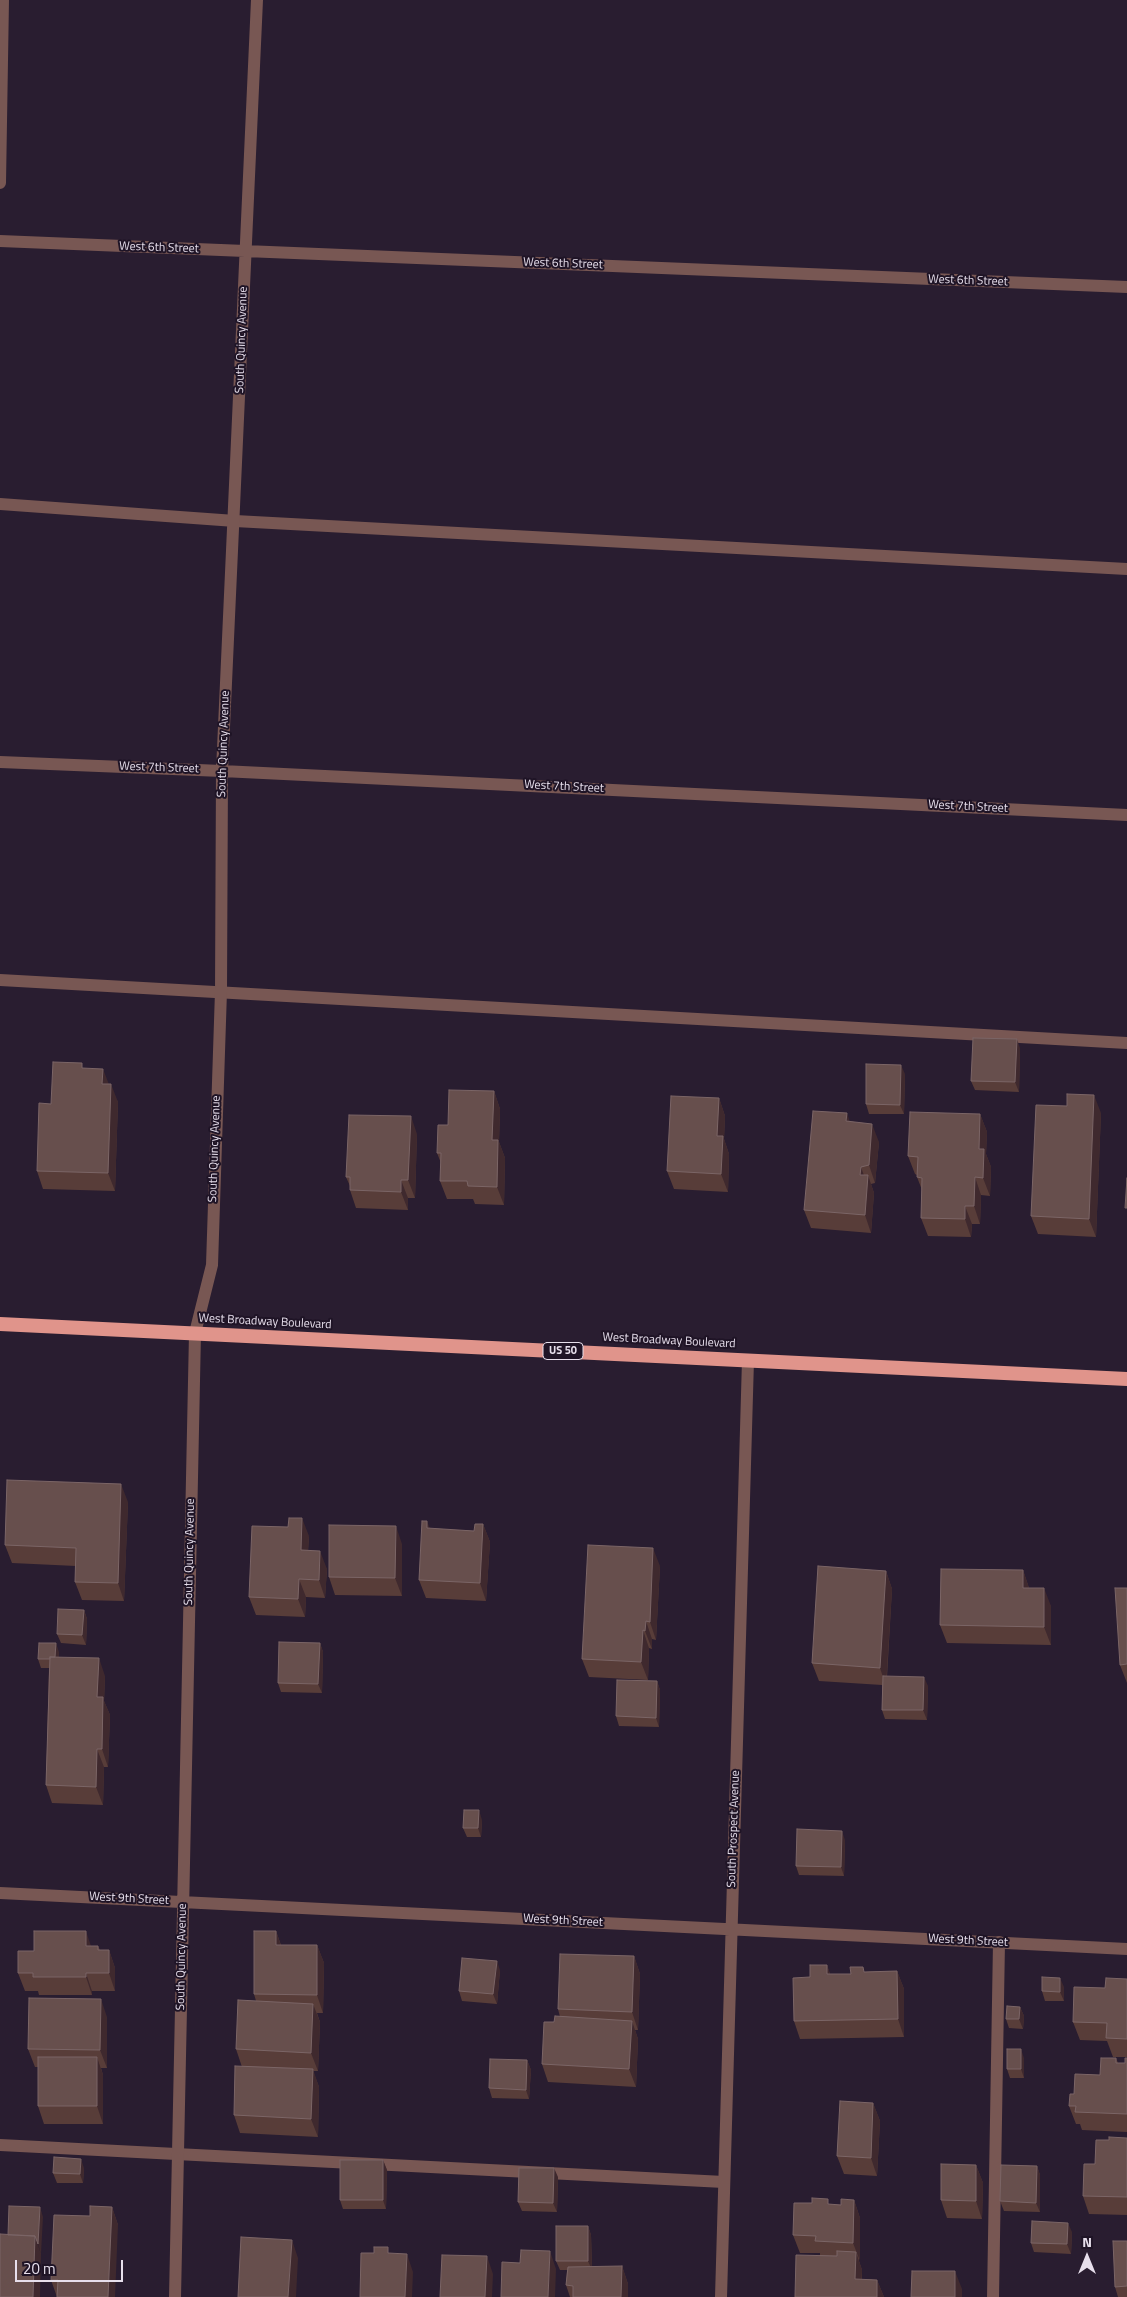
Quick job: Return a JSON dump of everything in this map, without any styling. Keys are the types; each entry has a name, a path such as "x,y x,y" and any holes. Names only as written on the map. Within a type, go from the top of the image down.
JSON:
{"highway":[{"name":"West Broadway Boulevard","path":"0,1324 1127,1378"}],"street":[{"path":"0,183 3,0"},
{"name":"South Quincy Avenue","path":"174,2297 195,1333 212,1266 220,991 222,771 257,0"},
{"name":"West 6th Street","path":"0,241 1127,287"},
{"path":"0,504 234,521 1127,569"},
{"name":"West 7th Street","path":"0,762 1127,815"},
{"path":"0,980 1127,1043"},
{"name":"South Prospect Avenue","path":"721,2297 748,1360"},
{"name":"West 9th Street","path":"0,1893 1127,1949"},
{"path":"993,2297 1000,1942"},
{"path":"0,2145 724,2182"}],"building":[{"path":"973,1038 1017,1039 1015,1082 971,1081"},
{"path":"53,1062 82,1063 82,1068 103,1069 102,1084 111,1084 108,1173 37,1171 39,1103 51,1104"},
{"path":"866,1064 901,1065 900,1105 866,1104"},
{"path":"449,1090 494,1091 492,1140 498,1140 497,1187 468,1186 467,1181 440,1181 441,1153 437,1153 438,1125 448,1125"},
{"path":"1067,1094 1094,1095 1089,1219 1031,1216 1036,1105 1067,1106"},
{"path":"671,1096 719,1098 717,1136 723,1136 721,1174 667,1171"},
{"path":"813,1111 847,1113 846,1121 872,1124 869,1165 861,1167 860,1175 868,1175 865,1215 804,1210"},
{"path":"910,1112 980,1114 979,1149 984,1149 983,1178 975,1177 974,1206 965,1206 965,1219 921,1218 922,1178 917,1177 918,1157 908,1156"},
{"path":"349,1115 411,1116 408,1180 401,1180 401,1192 350,1190 350,1177 346,1177"},
{"path":"1127,1178 1127,1208 1125,1208"},
{"path":"7,1480 121,1484 118,1583 75,1582 76,1548 5,1545"},
{"path":"289,1518 302,1518 301,1550 320,1551 319,1580 299,1579 298,1599 249,1597 252,1526 288,1527"},
{"path":"422,1521 427,1521 427,1528 474,1531 475,1524 483,1524 480,1583 419,1580"},
{"path":"329,1525 396,1526 395,1578 329,1577"},
{"path":"588,1545 653,1548 650,1622 646,1621 645,1631 643,1630 641,1662 582,1659"},
{"path":"818,1566 886,1571 880,1668 812,1663"},
{"path":"941,1569 1023,1570 1023,1588 1044,1588 1044,1627 940,1625"},
{"path":"1115,1588 1127,1588 1127,1664 1120,1665"},
{"path":"58,1609 84,1610 82,1635 57,1634"},
{"path":"279,1642 320,1643 318,1684 278,1683"},
{"path":"39,1643 56,1643 55,1657 38,1659"},
{"path":"50,1657 99,1658 97,1697 103,1697 102,1749 97,1749 96,1787 46,1785"},
{"path":"883,1676 924,1677 923,1710 882,1710"},
{"path":"617,1680 657,1681 656,1718 616,1716"},
{"path":"464,1810 479,1810 478,1828 463,1828"},
{"path":"797,1829 842,1831 841,1867 796,1866"},
{"path":"34,1931 86,1931 86,1946 98,1946 98,1950 109,1950 109,1973 86,1973 86,1977 33,1977 33,1973 18,1973 18,1951 34,1951"},
{"path":"254,1931 276,1931 276,1945 317,1945 317,1995 254,1994"},
{"path":"560,1954 634,1956 632,2012 558,2009"},
{"path":"462,1958 497,1961 493,1994 459,1991"},
{"path":"810,1965 827,1965 827,1974 851,1974 850,1967 863,1967 864,1972 897,1971 898,2019 794,2021 793,1978 810,1977"},
{"path":"1042,1977 1060,1978 1060,1992 1042,1991"},
{"path":"1106,1978 1127,1979 1127,2039 1106,2038 1107,2023 1073,2022 1074,1987 1105,1988"},
{"path":"29,1998 101,1999 100,2050 28,2049"},
{"path":"238,2000 313,2004 311,2053 236,2049"},
{"path":"1007,2006 1020,2007 1019,2019 1006,2019"},
{"path":"555,2016 632,2021 629,2069 542,2064 544,2022 554,2022"},
{"path":"1007,2049 1021,2049 1021,2069 1007,2069"},
{"path":"38,2057 97,2057 97,2106 38,2106"},
{"path":"1101,2058 1116,2058 1116,2063 1125,2063 1125,2058 1127,2058 1127,2114 1075,2112 1076,2106 1069,2106 1070,2094 1074,2094 1075,2074 1100,2075"},
{"path":"490,2059 527,2060 526,2090 489,2088"},
{"path":"235,2066 313,2069 311,2119 234,2115"},
{"path":"840,2101 873,2103 871,2158 837,2156"},
{"path":"1109,2137 1127,2138 1127,2197 1083,2196 1084,2164 1095,2164 1096,2140 1109,2140"},
{"path":"54,2157 81,2159 80,2174 53,2173"},
{"path":"340,2160 383,2160 383,2200 340,2200"},
{"path":"941,2164 976,2165 976,2201 941,2200"},
{"path":"1001,2165 1037,2166 1036,2203 1000,2201"},
{"path":"519,2168 554,2168 553,2203 518,2202"},
{"path":"812,2198 828,2199 828,2204 841,2205 841,2199 854,2200 853,2243 815,2241 816,2236 793,2235 794,2203 812,2203"},
{"path":"9,2206 40,2207 38,2244 35,2236 8,2235"},
{"path":"90,2206 112,2207 108,2297 57,2297 58,2280 51,2280 54,2215 90,2216"},
{"path":"1032,2221 1068,2223 1067,2244 1031,2243"},
{"path":"556,2226 588,2226 588,2261 556,2261"},
{"path":"0,2234 35,2236 33,2297 0,2297"},
{"path":"241,2237 292,2240 288,2297 238,2297"},
{"path":"1113,2241 1127,2241 1127,2286 1115,2287"},
{"path":"374,2247 388,2247 388,2253 407,2254 405,2297 360,2297 361,2253 374,2253"},
{"path":"521,2250 550,2251 548,2297 501,2297 502,2262 520,2263"},
{"path":"837,2251 856,2252 855,2279 877,2280 877,2297 795,2297 796,2255 837,2256"},
{"path":"442,2255 487,2256 485,2297 440,2297"},
{"path":"622,2266 621,2297 573,2297 573,2286 566,2285 568,2267"},
{"path":"912,2271 955,2271 955,2297 911,2297"}]}
